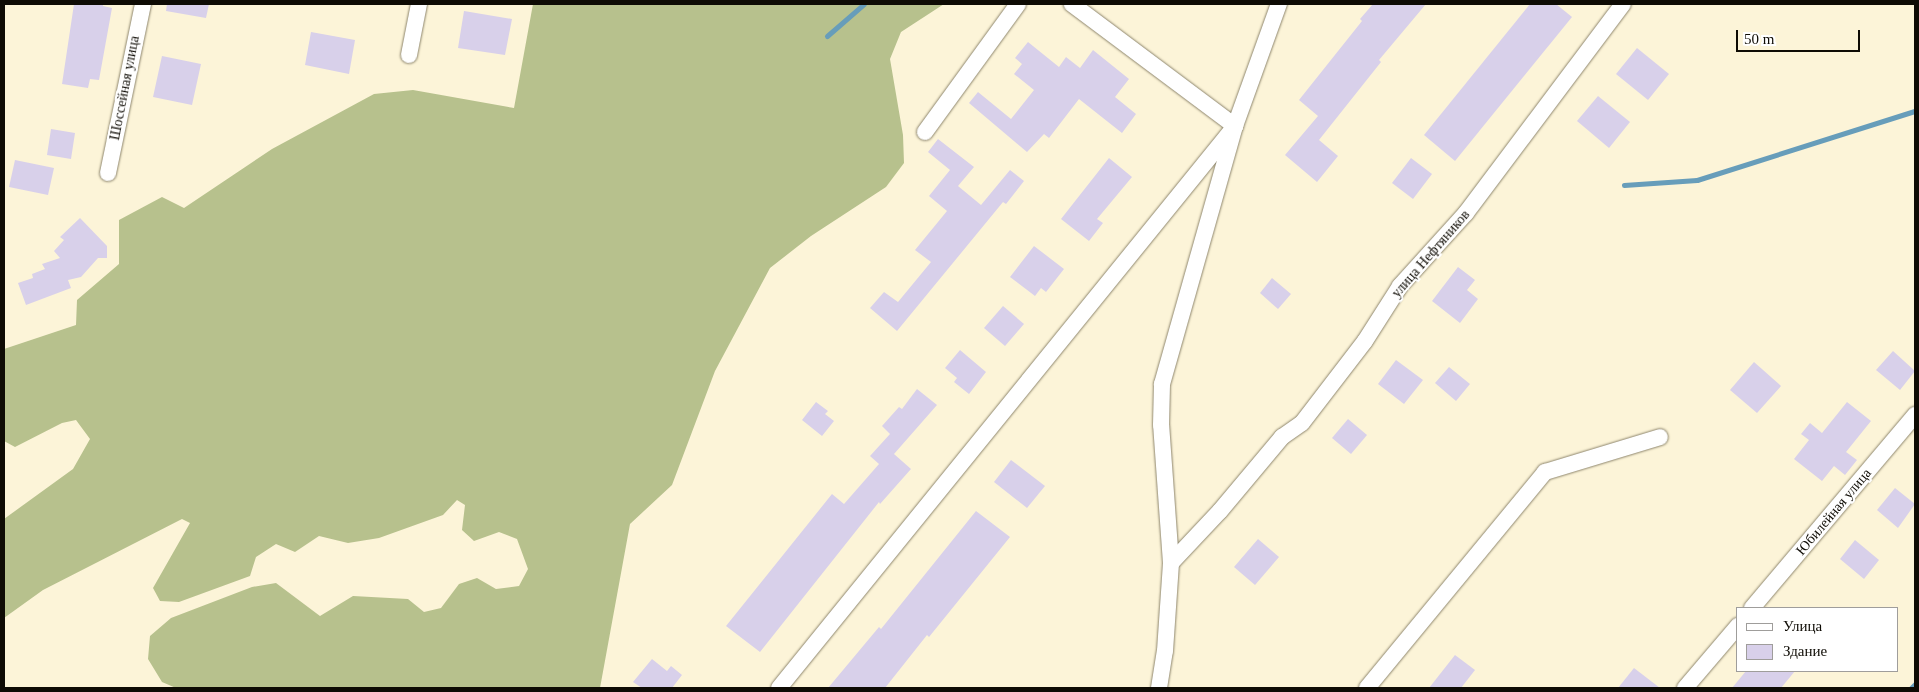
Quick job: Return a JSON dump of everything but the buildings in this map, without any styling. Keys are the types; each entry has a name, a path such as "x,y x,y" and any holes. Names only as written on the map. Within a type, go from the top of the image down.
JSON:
{"street":[{"name":"Шоссейная улица","path":"108,173 142,4"},
{"path":"409,55 419,4"},
{"path":"925,132 1018,4"},
{"path":"1072,4 1235,126"},
{"path":"1159,688 1165,651 1171,563 1161,425 1162,384 1235,126 1279,4"},
{"name":"улица Нефтяников","path":"1171,563 1220,511 1282,436 1302,423 1365,341 1400,286 1466,214 1623,4"},
{"path":"780,686 1235,126"},
{"name":"Юбилейная улица","path":"1753,607 1915,415"},
{"path":"1367,688 1545,472 1660,437"},
{"path":"1685,688 1736,628"}],"green space":[{"path":"533,4 944,4 901,32 890,59 903,135 904,163 886,187 811,236 770,268 715,371 672,485 630,524 600,688 176,688 162,682 148,659 150,636 171,618 252,587 276,583 320,616 353,596 408,599 424,612 441,608 459,584 477,578 496,589 519,586 528,569 517,539 499,532 474,541 462,530 465,505 457,500 443,515 379,538 348,543 319,536 295,552 276,544 256,557 250,576 179,602 160,601 153,588 190,523 182,519 43,590 4,618 4,519 73,469 90,439 76,420 62,423 15,447 4,441 4,349 76,325 77,300 119,264 119,220 162,197 184,208 272,149 374,94 413,90 514,108"}],"waterway":[{"path":"827,36 864,4"},
{"path":"1624,185 1697,180 1915,111"},
{"path":"1911,688 1915,684"}]}
